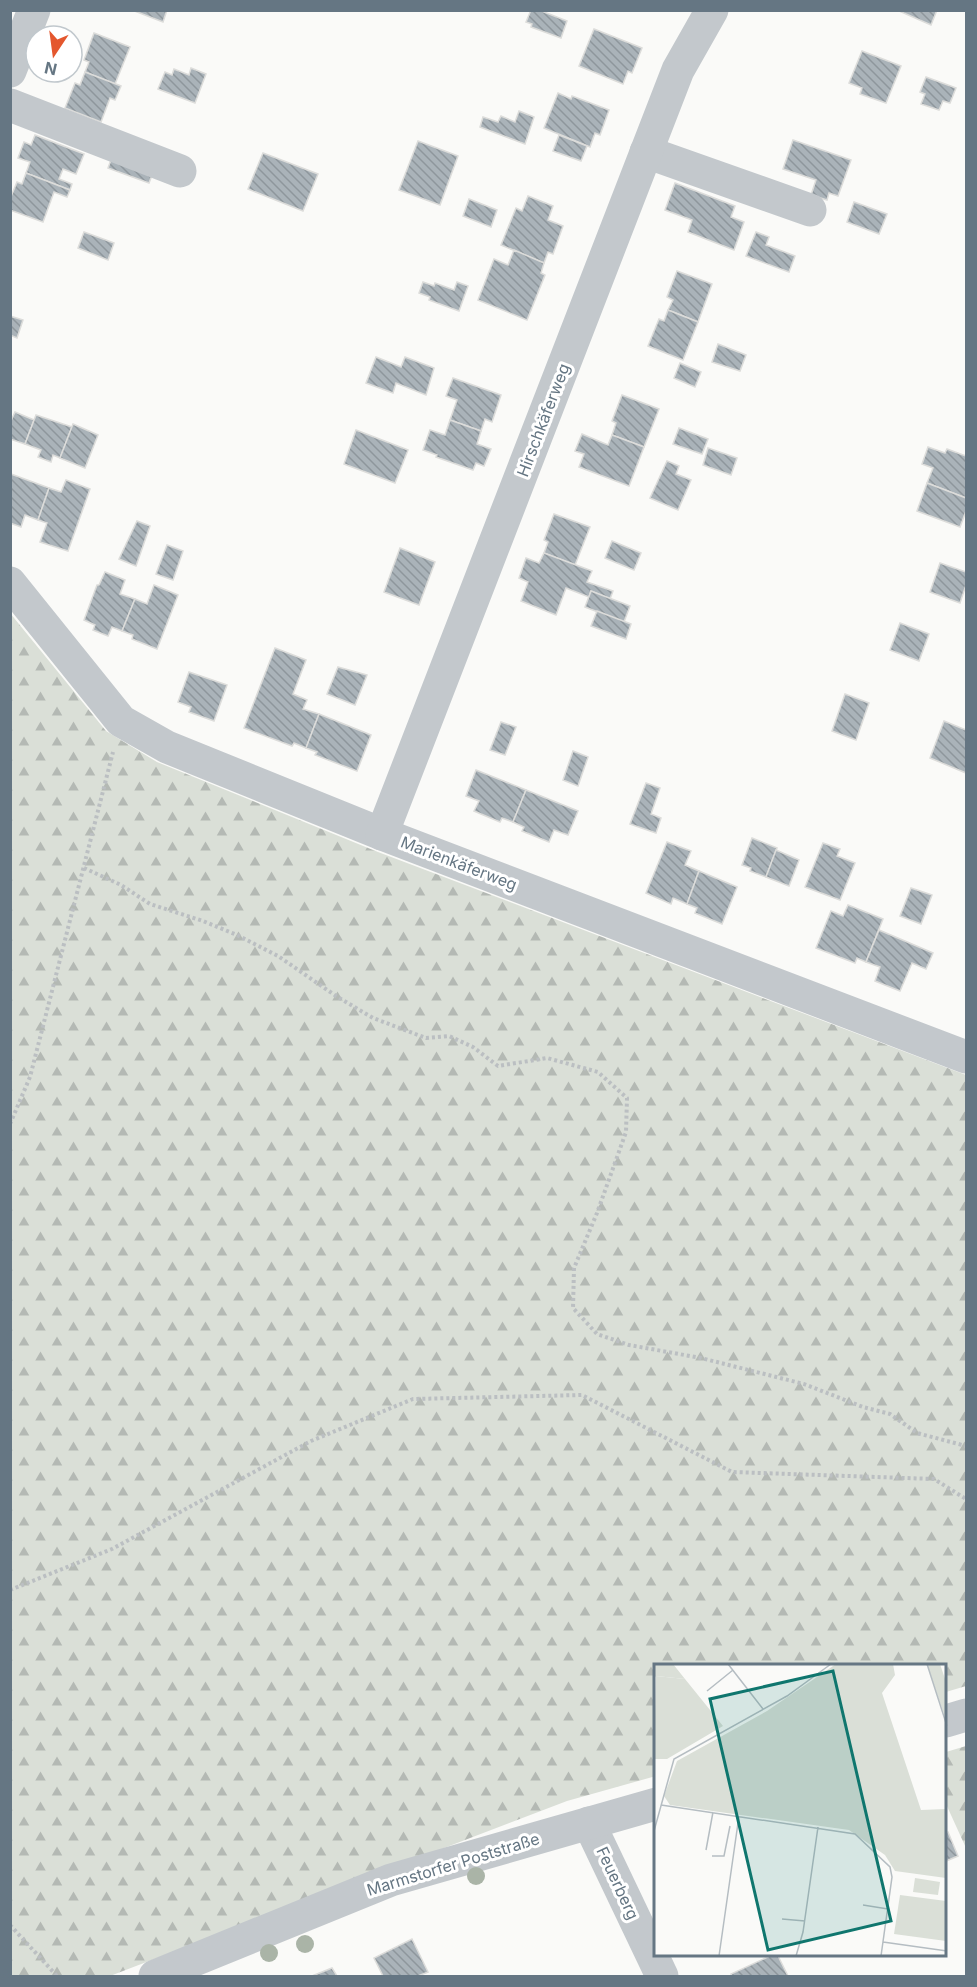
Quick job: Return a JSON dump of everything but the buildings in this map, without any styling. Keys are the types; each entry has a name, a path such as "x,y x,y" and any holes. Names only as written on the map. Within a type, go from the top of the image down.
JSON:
{"street":[{"path":"10,71 34,10"},
{"name":"Hirschkäferweg","path":"382,834 678,70 712,10"},
{"path":"10,105 180,171"},
{"path":"646,152 810,210"},
{"name":"Marienkäferweg","path":"10,583 121,721 167,747 382,834 964,1050"},
{"path":"947,1720 966,1715"},
{"name":"Marmstorfer Poststraße","path":"155,1977 390,1880 654,1805"},
{"name":"Feuerberg","path":"589,1823 662,1977"}],"path":[{"path":"10,1124 30,1077 121,721"},
{"path":"84,868 121,885 150,904 203,921 278,956 373,1018 426,1038 449,1036 473,1047 498,1066 547,1058 598,1072 627,1098 626,1132 597,1213 574,1268 573,1308 597,1334 629,1346 701,1358 804,1384 863,1407 890,1414 917,1433 966,1446"},
{"path":"10,1590 112,1549 311,1441 413,1399 582,1395 732,1472 934,1479 966,1499"},
{"path":"10,1924 57,1977"}],"green space":[{"path":"10,613 106,731 157,762 378,852 966,1075 966,1686 947,1692 947,1664 654,1664 654,1777 567,1801 110,1976 11,1976"},
{"path":"966,1746 966,1848 947,1806 947,1752"}]}
